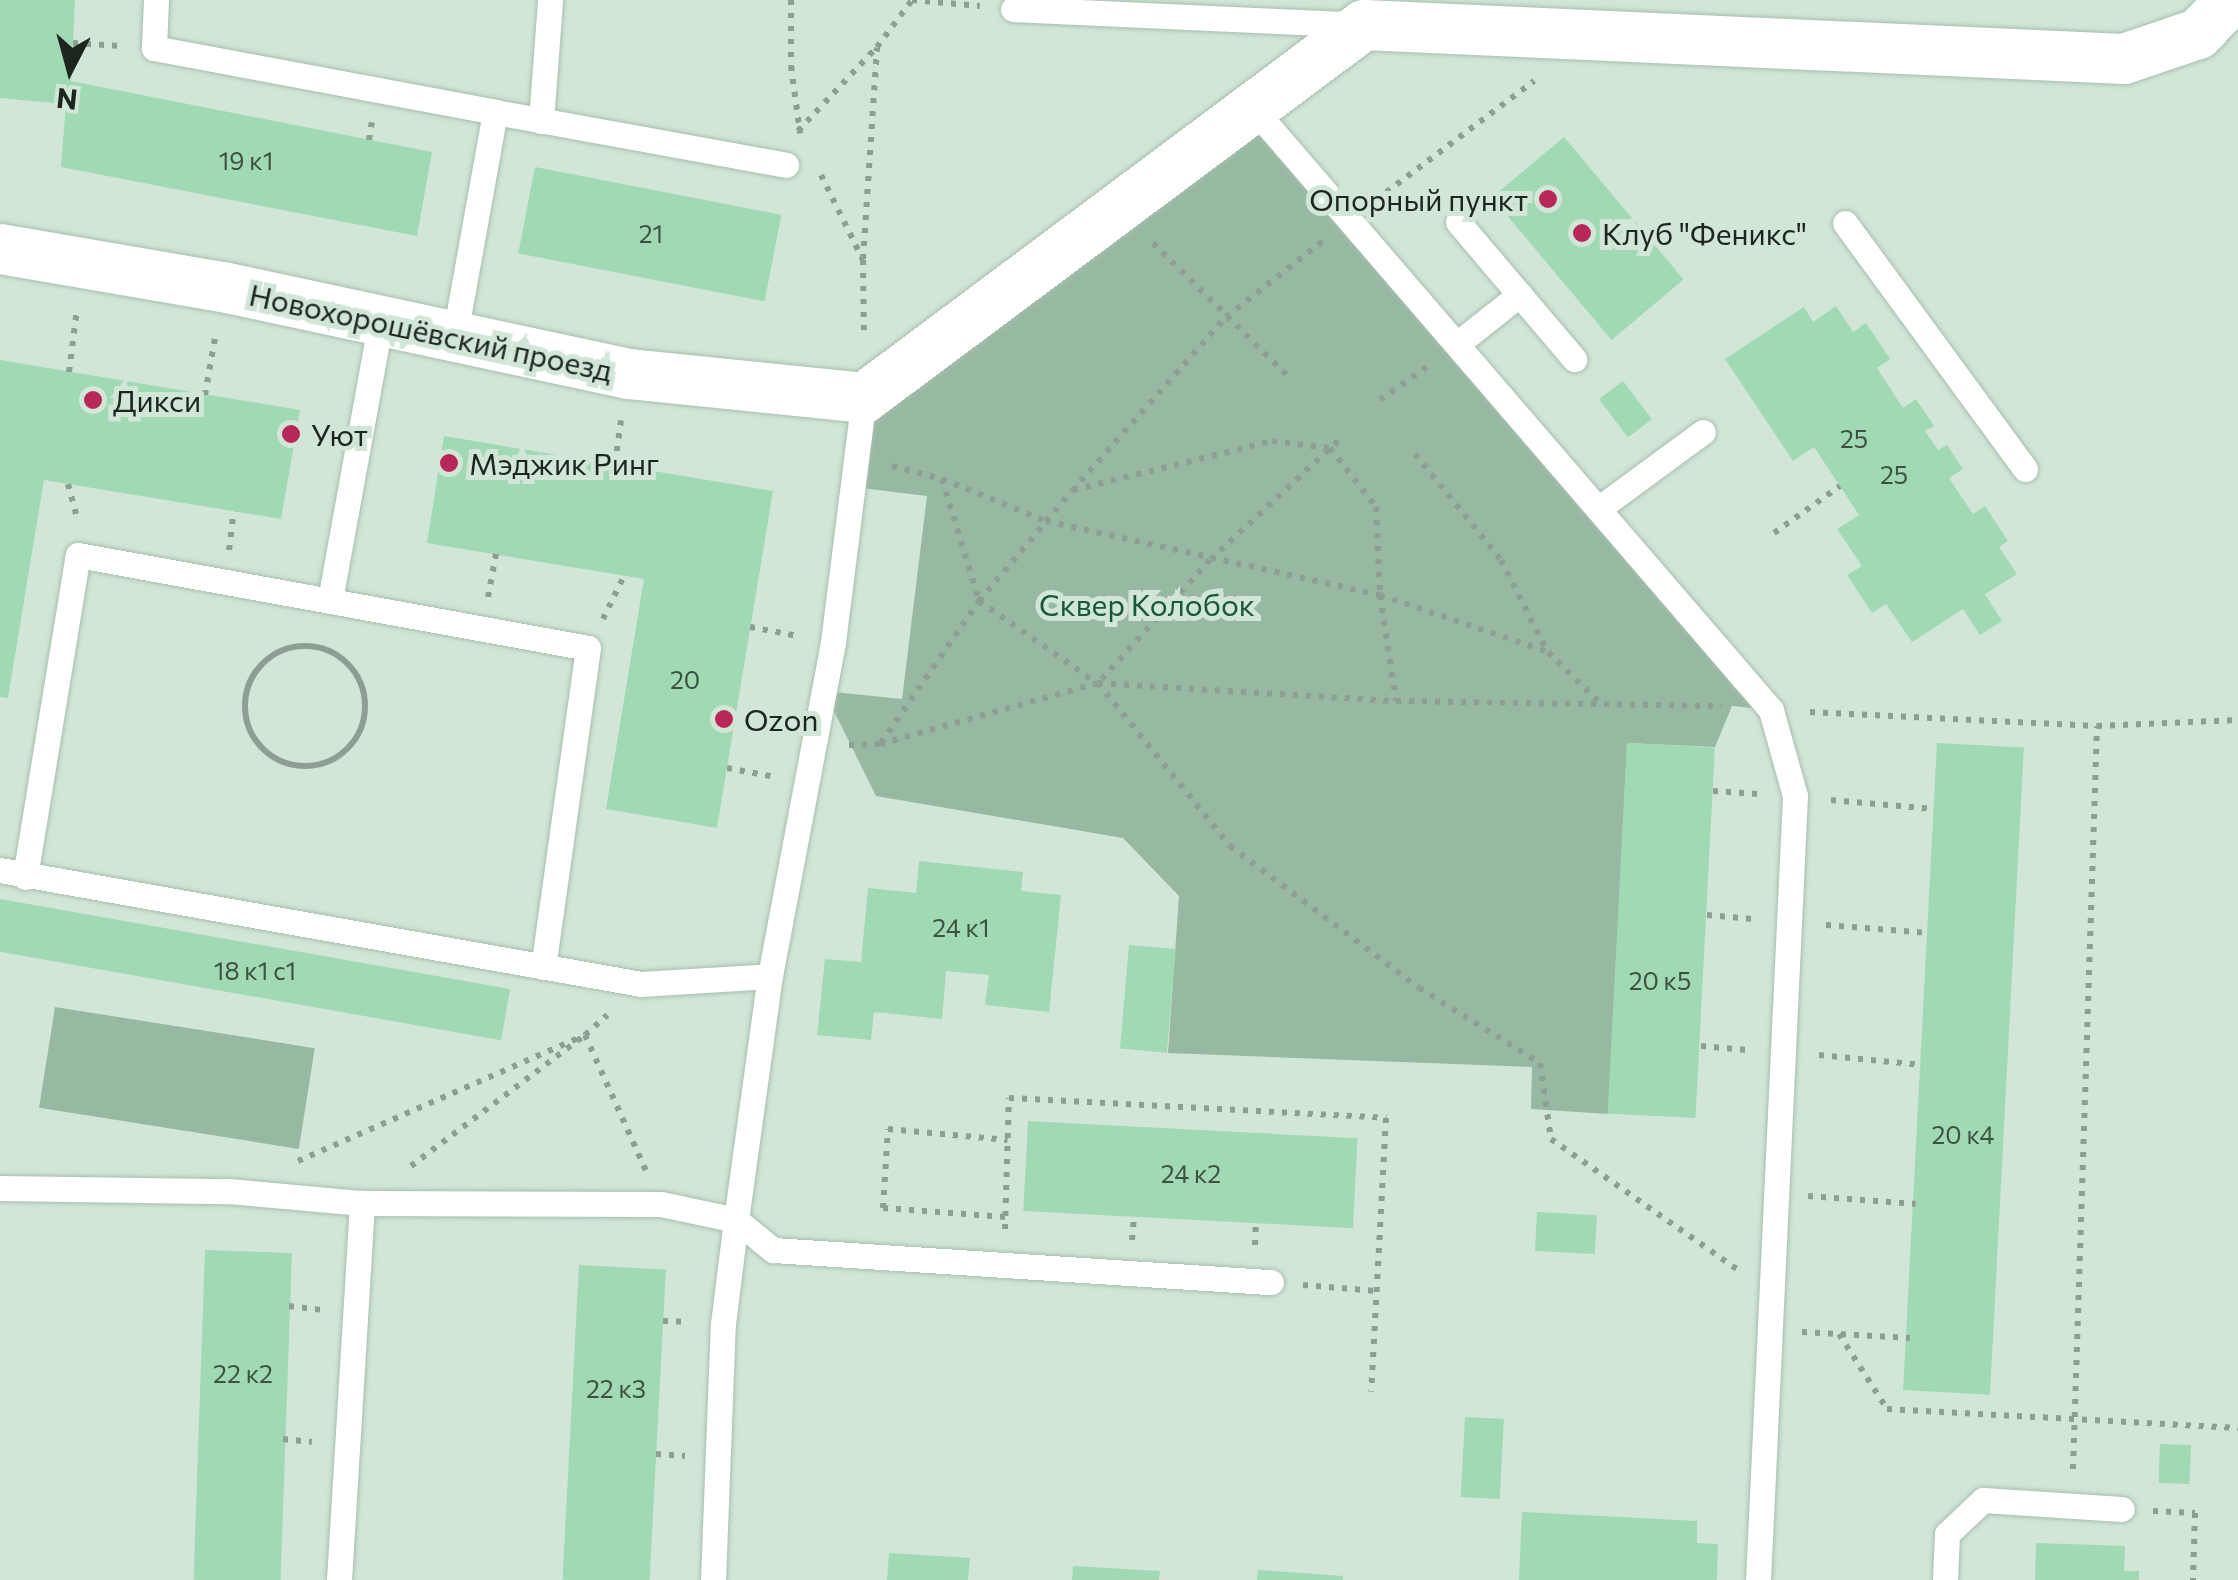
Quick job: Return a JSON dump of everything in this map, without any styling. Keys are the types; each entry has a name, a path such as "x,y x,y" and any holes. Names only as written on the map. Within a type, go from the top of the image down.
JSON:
{"street":[{"path":"864,398 1364,25 2124,59 2198,34 2231,0"},
{"name":"Новохорошёвский проезд","path":"0,249 223,286 628,374 864,398"}],"lane":[{"path":"156,0 154,48 786,165"},
{"path":"540,121 550,0"},
{"path":"1013,9 1364,25"},
{"path":"1252,107 1771,710 1795,796 1758,1580"},
{"path":"455,335 495,112"},
{"path":"1458,222 1574,359"},
{"path":"1845,222 2025,469"},
{"path":"1456,344 1520,294"},
{"path":"330,600 381,320"},
{"path":"713,1580 723,1324 736,1220 770,976 833,642 864,398"},
{"path":"1598,509 1703,432"},
{"path":"543,966 588,648 78,555 12,873 641,984 770,976"},
{"path":"0,1188 228,1191 362,1203 661,1204 736,1220 773,1250 1271,1282"},
{"path":"340,1580 362,1203"},
{"path":"1945,1580 1947,1534 1983,1500 2122,1509"}],"path":[{"path":"791,0 791,66 798,129 806,146"},
{"path":"786,165 798,129 878,47 912,0 1013,9"},
{"path":"880,744 980,600 1226,317 1595,35"},
{"path":"864,398 863,260 878,47"},
{"path":"814,162 863,260"},
{"path":"1151,241 1289,377"},
{"path":"69,372 82,262"},
{"path":"205,395 223,286"},
{"path":"1380,400 1456,344"},
{"path":"1098,683 1210,560 1338,441"},
{"path":"1072,491 1272,442 1330,448 1376,507 1380,595 1396,702"},
{"path":"1416,454 1501,560 1548,652 1603,706"},
{"path":"856,461 942,480 1046,521 1380,595 1548,652"},
{"path":"942,480 980,600 1098,683 1230,846 1419,988 1540,1063 1552,1139 1772,1294"},
{"path":"1774,533 1840,486"},
{"path":"588,648 624,576"},
{"path":"750,627 833,642"},
{"path":"300,645 339,655 354,670 363,688 366,710 361,730 350,748 313,766 292,766 258,746 244,712 245,692 264,660 300,645"},
{"path":"816,745 880,744 1098,683 1396,702 1732,706"},
{"path":"1771,710 2097,726 2238,720"},
{"path":"2072,1506 2097,726"},
{"path":"362,1203 585,1035 641,984"},
{"path":"228,1191 585,1035"},
{"path":"585,1035 661,1204"},
{"path":"1004,1265 1009,1098 1386,1118 1371,1392"},
{"path":"1005,1218 883,1208 888,1130 1007,1140"},
{"path":"1776,1194 1916,1204"},
{"path":"1271,1282 1377,1291"},
{"path":"1770,1330 1910,1338"},
{"path":"1839,1334 1887,1409 2238,1428"},
{"path":"2122,1509 2195,1513 2194,1580"}],"green space":[{"name":"Сквер Колобок","path":"1252,107 1771,710 1732,706 1715,747 1627,743 1609,1114 1531,1109 1532,1067 1168,1053 1179,896 1123,838 876,796 824,691 902,699 927,496 853,487 864,398"},
{"path":"55,1007 315,1048 299,1149 39,1108"}],"building":[{"path":"0,0 75,0 71,81 432,152 417,236 61,167 66,104 0,98"},
{"name":"Клуб \"Феникс\"","path":"1564,137 1684,279 1612,340 1492,197"},
{"path":"535,167 781,215 765,301 518,253"},
{"path":"1836,306 1853,332 1866,323 1890,359 1877,368 1903,408 1916,399 1934,426 1925,431 1938,450 1947,445 1963,469 1949,478 1973,514 1985,506 2008,541 1999,547 2017,574 1985,594 2002,621 1980,635 1963,609 1912,642 1886,604 1872,613 1847,575 1862,566 1837,529 1859,515 1814,447 1793,461 1725,359 1804,307 1813,322"},
{"path":"0,360 300,410 281,519 44,480 8,698 0,697"},
{"path":"1623,381 1652,419 1628,437 1599,399"},
{"path":"444,436 773,491 717,828 606,809 644,579 427,543"},
{"path":"1627,743 1715,748 1695,1118 1608,1113"},
{"path":"1937,743 2024,748 1990,1395 1903,1390"},
{"path":"919,861 1023,872 1021,891 1061,895 1049,1012 985,1005 989,975 946,971 942,1019 874,1012 871,1040 817,1035 825,959 861,962 868,888 916,893"},
{"path":"0,899 510,989 501,1040 0,952"},
{"path":"1129,945 1176,949 1167,1053 1120,1049"},
{"path":"1028,1121 1358,1138 1353,1228 1023,1211"},
{"path":"1537,1212 1597,1215 1595,1254 1535,1251"},
{"path":"205,1250 292,1253 281,1580 193,1580"},
{"path":"579,1265 666,1270 650,1580 563,1580"},
{"path":"1465,1417 1504,1419 1500,1499 1461,1497"},
{"path":"2160,1444 2191,1445 2190,1484 2159,1483"},
{"path":"1522,1512 1697,1521 1697,1543 1718,1544 1717,1580 1519,1580"},
{"path":"2036,1543 2125,1546 2124,1571 2139,1571 2139,1580 2035,1580"},
{"path":"889,1553 970,1558 968,1580 887,1580"},
{"path":"1073,1566 1160,1571 1159,1580 1072,1580"},
{"path":"1258,1570 1343,1576 1343,1580 1257,1580"}],"place":[{"name":"Опорный пункт","path":"1548,199"},
{"name":"Клуб \"Феникс\"","path":"1582,233"},
{"name":"Дикси","path":"93,400"},
{"name":"Уют","path":"291,434"},
{"name":"Мэджик Ринг","path":"449,463"},
{"name":"Ozon","path":"724,719"}]}
